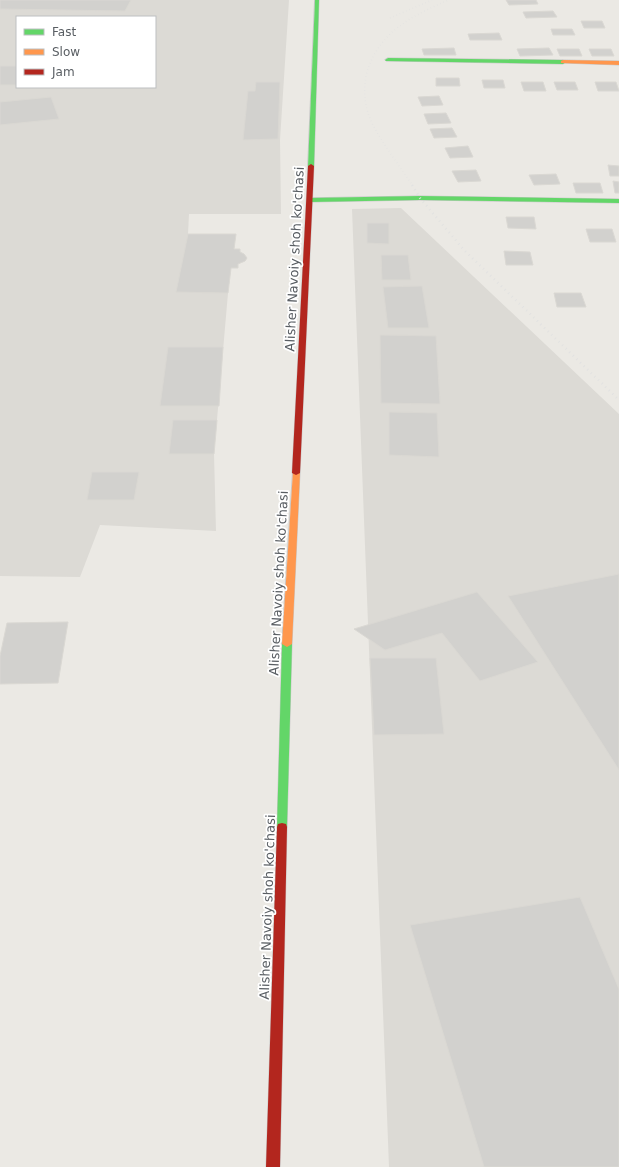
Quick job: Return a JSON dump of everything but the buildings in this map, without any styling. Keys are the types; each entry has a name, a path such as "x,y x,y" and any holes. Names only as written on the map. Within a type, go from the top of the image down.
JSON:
{"street":[{"name":"Alisher Navoiy shoh ko'chasi","path":"273,1167 288,625 310,200 317,0"},
{"path":"388,60 619,63"},
{"path":"310,200 420,198 619,201"}],"shaded area":[{"path":"0,0 289,0 280,140 281,214 189,214 188,234 236,234 234,249 240,249 240,252 247,258 245,261 238,264 238,268 231,268 228,293 214,454 216,531 100,525 80,577 0,576"},
{"path":"401,208 619,414 619,1167 389,1167 352,209"}],"railway":[{"path":"390,18 432,0"},
{"path":"413,186 383,142 368,113 365,100 367,73 371,61 378,49 386,38 397,28 415,16 448,0"},
{"path":"412,185 420,198 464,250 619,400"}],"traffic: fast":[{"path":"311,166 317,0"},
{"path":"388,60 563,62"},
{"path":"310,200 420,198 619,201"},
{"path":"282,827 287,644"}],"traffic: slow":[{"path":"563,62 619,63"},
{"path":"287,644 296,473"}],"traffic: jam":[{"path":"296,473 311,166"},
{"path":"273,1167 282,827"}]}
